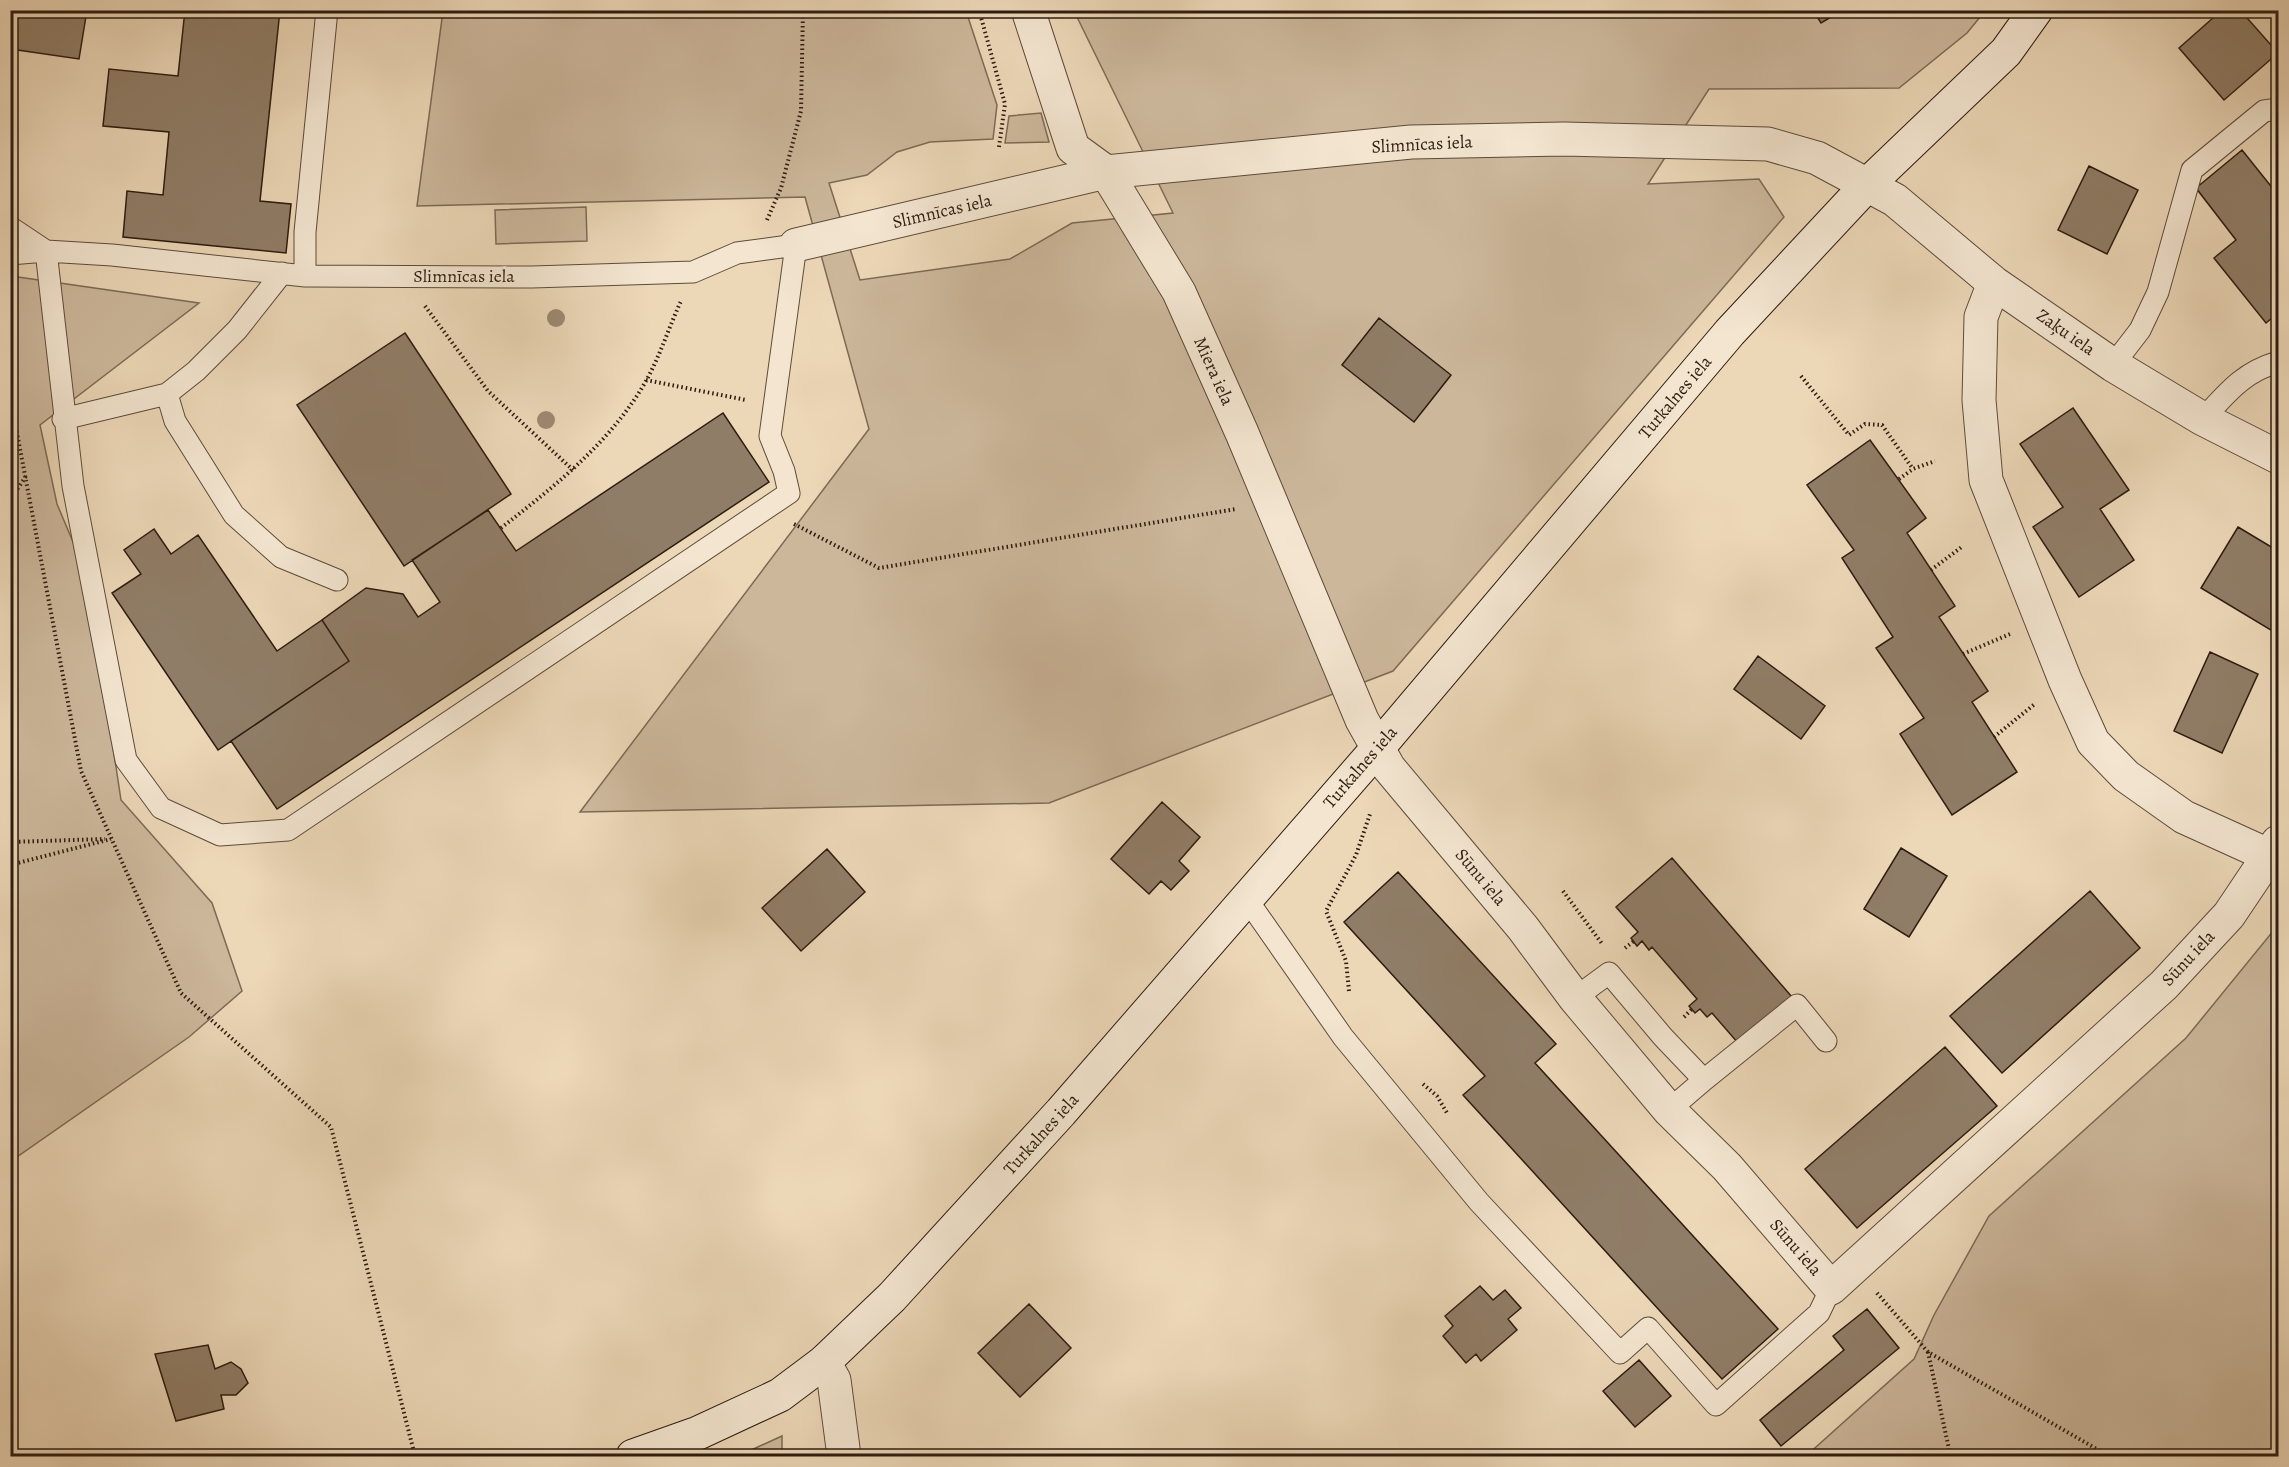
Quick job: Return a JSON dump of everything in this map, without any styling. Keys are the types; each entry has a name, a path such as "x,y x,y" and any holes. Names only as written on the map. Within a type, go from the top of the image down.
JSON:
{"street":[{"name":"Miera iela","path":"1028,10 1073,148 1106,172 1179,292 1242,433 1362,720 1377,749"},
{"name":"Turkalnes iela","path":"633,1456 698,1433 780,1395 824,1362 892,1297 1053,1120 1377,749 1730,332 1868,184 2006,52 2036,10"},
{"name":"Slimnīcas iela","path":"796,245 1106,172 1411,142 1563,139 1768,144 1817,158 1868,184"},
{"name":"Zaķu iela","path":"1868,184 1895,200 1994,282 2113,364 2203,419 2278,457"},
{"path":"1994,282 1981,317 1979,400 1986,480 2065,680 2093,742 2126,776 2184,817 2274,849"},
{"name":"Sūnu iela","path":"1377,749 1389,768 1523,928 1575,998 1669,1110 1843,1277 2164,985 2229,915 2274,849"},
{"path":"824,1362 834,1380 843,1456"}],"lane":[{"path":"305,276 305,232 327,10"},
{"path":"2113,364 2140,330 2158,292 2192,170 2264,111 2278,110"},
{"path":"10,227 46,251 63,419 73,486 126,760 161,808 220,835 288,830 789,494 784,471 770,436 796,245"},
{"name":"Slimnīcas iela","path":"10,254 46,251 112,255 305,276 532,277 693,272 737,253 796,245"},
{"path":"63,419 167,394 196,371 237,330 282,273"},
{"path":"2203,419 2256,368 2278,362"},
{"path":"167,394 175,421 234,514 281,557 337,580"},
{"path":"1246,898 1343,1037 1479,1202 1620,1353 1648,1328 1716,1405 1819,1313 1843,1277"},
{"path":"1575,998 1609,974 1663,1037 1704,1080"},
{"path":"1669,1110 1797,1005 1826,1041"}],"path":[{"path":"753,251 781,188 801,111 803,10"},
{"path":"979,10 1005,104 999,147"},
{"path":"501,528 573,470 608,434 646,380 693,272"},
{"path":"401,276 488,391 573,470"},
{"path":"1801,376 1849,435 1865,424 1882,425 1913,468"},
{"path":"646,380 773,405"},
{"path":"10,396 27,475 81,771 181,993 331,1127 415,1456"},
{"path":"1899,479 1913,468 1935,461"},
{"path":"10,500 27,475"},
{"path":"767,508 879,568 1241,508"},
{"path":"1931,570 1963,546"},
{"path":"1963,654 2015,632"},
{"path":"1994,737 2065,680"},
{"path":"1349,998 1346,961 1326,911 1356,855 1373,804"},
{"path":"10,842 111,839"},
{"path":"10,865 111,839"},
{"path":"1563,891 1605,948"},
{"path":"1417,1078 1437,1096 1448,1113 1436,1150"},
{"path":"1843,1277 1928,1352 2109,1456"},
{"path":"1928,1352 1949,1449 1946,1456"}],"shaded area":[{"path":"443,11 966,11 997,105 993,139 930,142 897,152 867,175 829,183 860,280 1010,259 1072,223 1173,213 1075,13 1077,11 1985,11 1967,33 1899,88 1709,89 1648,184 1759,179 1784,217 1393,671 1049,803 580,812 869,429 805,197 417,206"},
{"path":"1041,113 1049,142 1005,143 1009,116"},
{"path":"586,207 587,241 496,244 495,210"},
{"path":"11,276 199,303 40,425 57,504 87,575 121,800 212,903 242,991 189,1037 11,1161"},
{"path":"2278,925 2278,1456 1806,1456 1914,1359 1934,1315 1989,1216 2186,1038"},
{"path":"782,1436 782,1456 738,1456"}],"building":[{"path":"16,10 87,10 79,59 11,49"},
{"path":"185,10 280,10 260,201 291,204 286,253 123,237 127,191 163,195 169,132 103,126 109,69 178,76"},
{"path":"1813,10 1843,10 1821,23"},
{"path":"2222,10 2240,10 2278,53 2224,100 2179,48"},
{"path":"2242,150 2278,195 2278,228 2272,234 2278,242 2278,313 2266,323 2214,258 2236,240 2196,188"},
{"path":"2089,166 2138,190 2107,254 2058,230"},
{"path":"1379,318 1451,375 1414,422 1342,365"},
{"path":"405,333 511,494 404,566 297,405"},
{"path":"2073,408 2129,490 2100,509 2134,560 2079,597 2033,527 2063,507 2020,444"},
{"path":"723,413 769,482 277,809 231,741 349,661 322,620 366,588 403,594 418,617 440,602 412,560 488,510 516,551"},
{"path":"1870,440 1926,518 1907,533 1955,606 1939,617 1988,691 1972,702 2017,772 1952,815 1900,734 1924,718 1876,648 1893,637 1842,558 1854,550 1807,485"},
{"path":"2238,527 2278,551 2278,623 2274,632 2201,588"},
{"path":"154,529 171,554 198,535 277,651 322,620 349,661 218,750 112,593 141,574 124,550"},
{"path":"2210,652 2258,674 2222,753 2174,731"},
{"path":"1758,656 1825,706 1801,739 1734,689"},
{"path":"1162,802 1200,837 1179,861 1189,871 1171,890 1161,881 1149,894 1111,859"},
{"path":"1901,848 1947,876 1909,937 1864,909"},
{"path":"827,849 865,892 801,951 762,908"},
{"path":"1672,858 1792,997 1738,1043 1712,1013 1707,1017 1700,1009 1695,1013 1689,1006 1697,999 1652,947 1649,950 1642,941 1637,946 1631,938 1638,932 1616,907"},
{"path":"1398,872 1556,1044 1535,1063 1778,1329 1722,1379 1463,1095 1485,1076 1344,922"},
{"path":"2090,891 2140,948 2002,1073 1950,1016"},
{"path":"1945,1047 1997,1106 1857,1228 1805,1169"},
{"path":"1480,1286 1493,1300 1505,1290 1521,1308 1508,1319 1517,1330 1481,1361 1476,1354 1466,1363 1443,1336 1453,1326 1445,1316"},
{"path":"1029,1304 1071,1348 1020,1397 978,1353"},
{"path":"1867,1309 1899,1348 1781,1446 1760,1420 1844,1350 1833,1336"},
{"path":"208,1345 215,1369 231,1362 241,1369 248,1383 236,1395 221,1395 224,1409 176,1421 155,1354"},
{"path":"1639,1360 1671,1396 1635,1427 1603,1391"}]}
